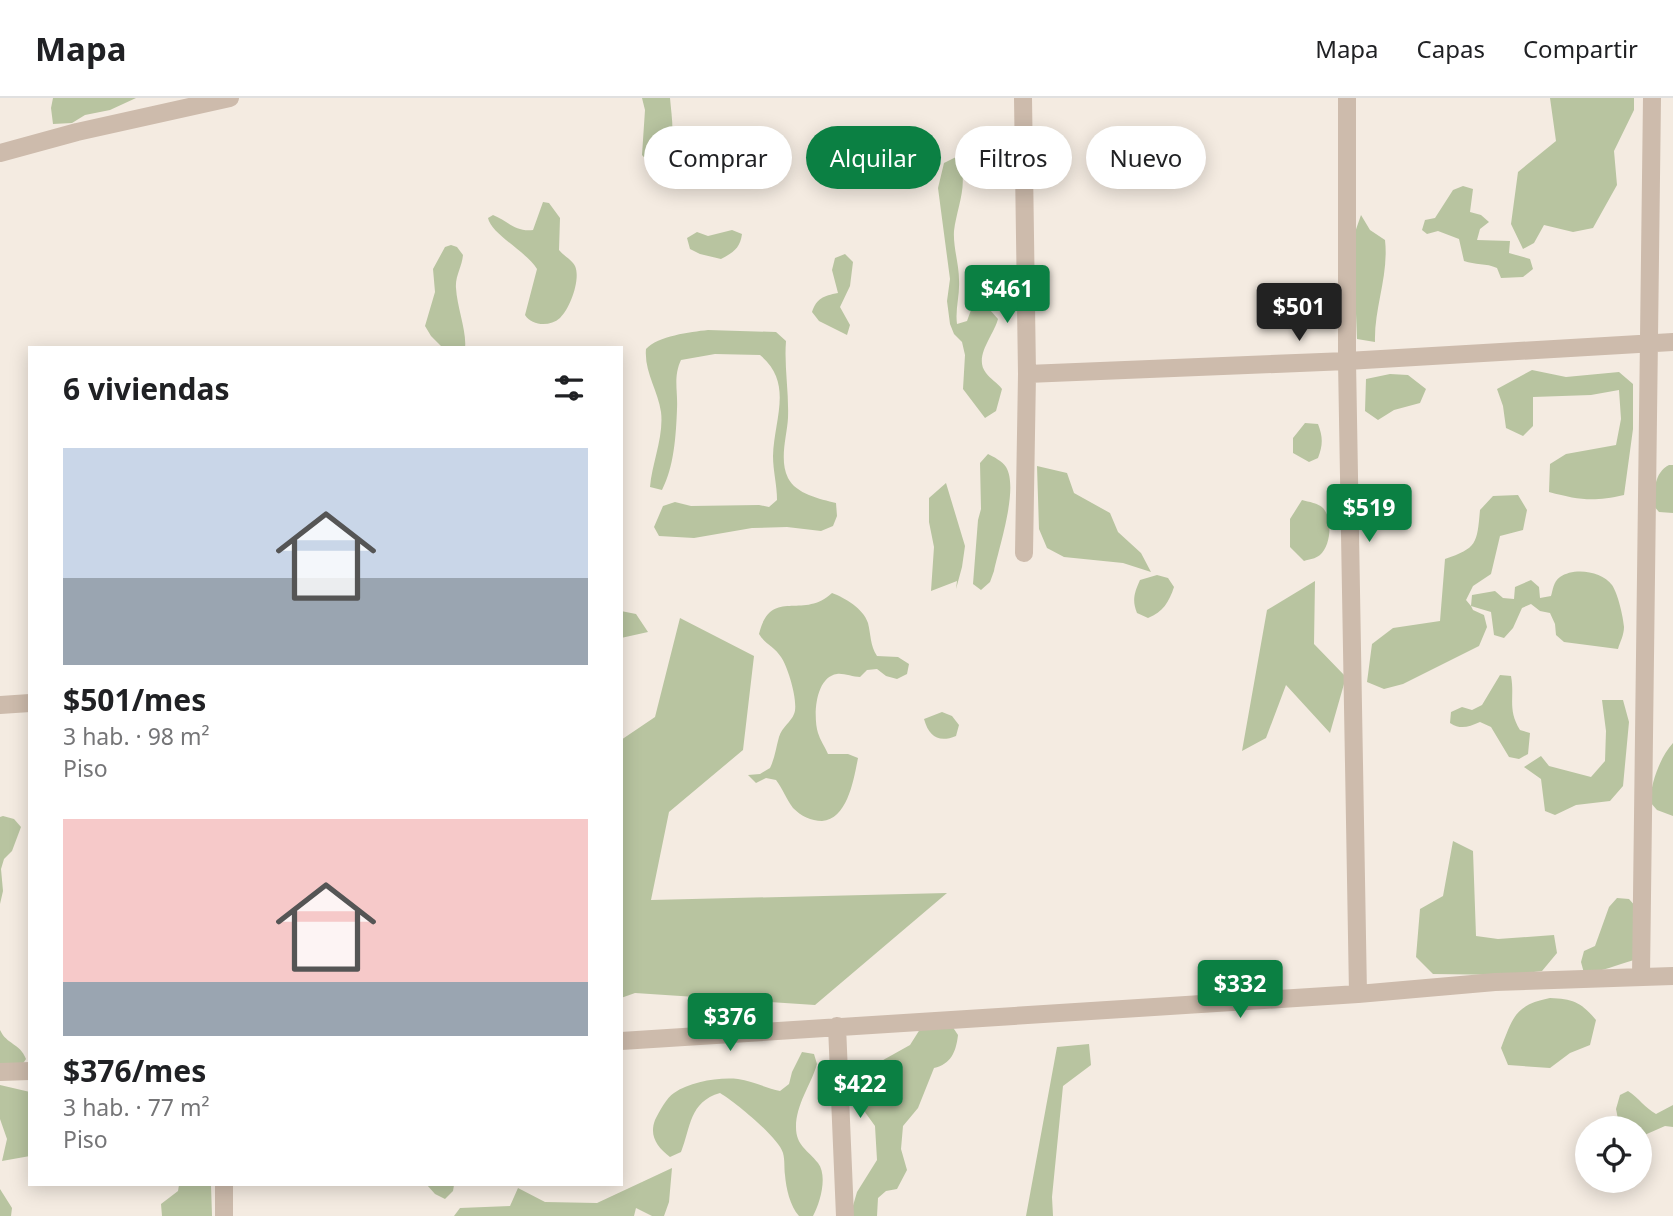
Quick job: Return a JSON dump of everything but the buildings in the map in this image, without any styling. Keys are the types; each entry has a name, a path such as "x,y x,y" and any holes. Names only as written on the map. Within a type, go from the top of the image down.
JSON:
{"street":[{"path":"0,153 77,132 230,98"},
{"path":"1023,98 1027,374 1024,553"},
{"path":"1347,98 1347,361 1359,994"},
{"path":"1641,976 1652,98"},
{"path":"1027,374 1347,361 1673,342"},
{"path":"0,705 28,703"},
{"path":"623,1041 1359,994 1495,982 1673,976"},
{"path":"836,1026 845,1216"},
{"path":"0,1072 28,1071"},
{"path":"224,1186 224,1216"}],"green space":[{"path":"53,98 136,98 110,110 85,115 72,123 53,124"},
{"path":"642,98 670,98 672,126 644,126 644,157 642,155 645,110"},
{"path":"1550,98 1634,98 1634,110 1614,151 1617,185 1593,228 1573,232 1544,225 1534,243 1523,249 1511,224 1518,172 1556,141"},
{"path":"955,158 955,189 962,189 954,231 959,280 957,324 967,321 971,310 990,310 998,319 982,360 986,373 1002,389 996,411 985,418 963,389 965,355 962,342 954,334 950,324 947,301 950,279 938,189 941,189 944,163"},
{"path":"1463,186 1473,189 1470,212 1481,215 1489,222 1480,229 1477,240 1510,241 1509,253 1530,259 1533,269 1523,277 1501,278 1497,268 1464,261 1459,239 1438,231 1427,234 1422,230 1425,220 1435,218 1453,190"},
{"path":"543,202 549,203 560,218 559,250 575,266 577,278 564,314 556,321 541,324 525,315 537,269 496,230 488,218 493,215 516,228 533,230"},
{"path":"1361,215 1370,230 1385,240 1385,266 1375,342 1357,339 1353,238"},
{"path":"732,230 742,234 740,243 733,252 721,259 690,249 687,238 697,232 708,236"},
{"path":"445,247 457,247 463,255 456,288 465,346 441,346 425,326 435,292 433,269"},
{"path":"845,254 853,262 850,286 840,307 850,325 847,335 819,321 812,312 821,298 838,293 832,270 835,258"},
{"path":"708,330 776,332 786,341 788,418 785,471 792,484 802,492 836,503 837,516 833,526 821,531 787,527 752,528 694,538 659,536 654,527 663,506 675,502 691,506 769,507 777,500 773,456 779,390 777,377 760,355 715,354 681,360 676,378 677,419 672,461 662,490 650,487 661,412 647,365 646,349 666,338"},
{"path":"1532,370 1566,377 1619,372 1633,384 1633,429 1624,495 1586,499 1549,492 1550,464 1566,454 1616,445 1621,419 1619,390 1591,395 1533,397 1533,426 1523,436 1506,428 1497,389"},
{"path":"1390,374 1408,375 1426,389 1420,403 1394,410 1378,420 1365,411 1366,379"},
{"path":"1305,423 1318,424 1322,437 1318,458 1309,462 1293,453 1293,438"},
{"path":"988,454 1006,467 1010,489 1007,518 994,571 990,582 981,590 973,584 981,509 980,463"},
{"path":"1673,465 1673,513 1659,512 1653,505 1660,472"},
{"path":"1037,466 1067,473 1074,493 1110,513 1118,532 1141,553 1151,572 1123,563 1064,557 1047,548 1039,529"},
{"path":"946,483 965,546 956,589 957,581 931,591 934,547 929,522 929,498"},
{"path":"1378,490 1397,491 1405,501 1388,524 1376,529 1367,519 1365,504"},
{"path":"1518,495 1527,510 1523,530 1500,536 1491,574 1473,586 1466,600 1473,610 1484,615 1487,627 1479,646 1403,684 1384,689 1367,682 1372,644 1393,628 1440,621 1445,559 1464,551 1473,543 1478,530 1480,510 1493,496"},
{"path":"1302,500 1323,508 1329,525 1324,551 1304,561 1290,547 1290,519"},
{"path":"1573,572 1588,572 1602,576 1612,585 1620,605 1624,630 1618,649 1564,642 1556,635 1550,613 1540,611 1531,604 1522,608 1513,628 1504,638 1494,635 1491,612 1471,606 1472,595 1495,591 1503,598 1514,599 1515,587 1531,580 1539,587 1540,598 1551,596 1560,577"},
{"path":"1157,575 1168,578 1174,587 1165,606 1148,618 1137,613 1135,593 1140,580"},
{"path":"1315,581 1314,644 1346,677 1330,733 1286,685 1266,738 1242,751 1267,610"},
{"path":"832,593 858,608 866,618 877,656 898,657 909,664 907,674 897,679 886,676 877,669 867,670 860,677 837,674 824,682 816,708 816,726 820,738 828,754 848,754 858,758 852,786 844,805 831,819 822,821 810,819 796,811 776,780 766,778 756,783 748,775 760,774 770,768 780,733 793,717 795,709 792,685 784,662 759,634 764,620 771,611 779,607 810,604 821,601"},
{"path":"623,611 636,614 648,632 623,638"},
{"path":"680,618 754,656 743,750 669,812 651,900 947,893 815,1005 635,993 623,997 623,739 655,717"},
{"path":"1500,675 1511,676 1512,709 1516,723 1520,730 1530,733 1528,754 1519,759 1509,757 1491,727 1480,722 1465,727 1450,723 1451,712 1462,707 1472,710 1482,705"},
{"path":"1602,700 1623,700 1629,722 1623,786 1610,801 1576,805 1555,815 1545,811 1541,779 1524,767 1541,756 1549,766 1591,777 1605,761 1606,731"},
{"path":"942,712 952,716 959,725 956,736 940,738 929,730 924,719"},
{"path":"1673,743 1673,816 1657,810 1650,802 1657,771"},
{"path":"0,817 14,819 21,827 12,851 4,859 1,869 3,891 0,904"},
{"path":"1453,841 1473,851 1476,936 1498,939 1554,935 1557,953 1542,971 1510,975 1433,974 1416,957 1420,909 1443,896"},
{"path":"1617,898 1629,899 1637,908 1634,960 1584,973 1581,962 1584,951 1595,946 1609,907"},
{"path":"1550,998 1576,1003 1596,1020 1590,1045 1570,1053 1550,1068 1508,1065 1501,1048 1513,1020 1529,1004"},
{"path":"922,1026 952,1026 958,1035 956,1047 945,1064 934,1068 918,1108 903,1126 901,1149 907,1170 897,1189 886,1191 878,1198 877,1216 850,1216 857,1192 877,1160 875,1126 862,1108 866,1085 876,1064 910,1045"},
{"path":"0,1030 26,1059 20,1068 0,1073"},
{"path":"1089,1044 1091,1065 1063,1086 1052,1197 1053,1216 1026,1216 1057,1047"},
{"path":"802,1052 814,1054 817,1064 801,1102 796,1127 800,1143 821,1168 823,1182 813,1216 799,1216 793,1207 787,1191 784,1156 773,1138 720,1093 702,1102 697,1109 681,1152 670,1157 658,1145 653,1126 666,1101 674,1093 696,1083 730,1079 780,1091 789,1084"},
{"path":"0,1085 28,1092 28,1156 2,1161 7,1139 0,1119"},
{"path":"1628,1091 1656,1114 1673,1105 1673,1127 1665,1126 1652,1132 1652,1116 1617,1116 1616,1109 1620,1095"},
{"path":"672,1168 669,1202 664,1216 652,1216 636,1208 634,1216 454,1216 460,1208 510,1206 518,1188 545,1202 597,1203"},
{"path":"179,1186 211,1186 212,1216 162,1216 161,1204 178,1191"},
{"path":"428,1186 454,1186 453,1191 445,1199"},
{"path":"0,1189 12,1208 11,1216 0,1216"}]}
